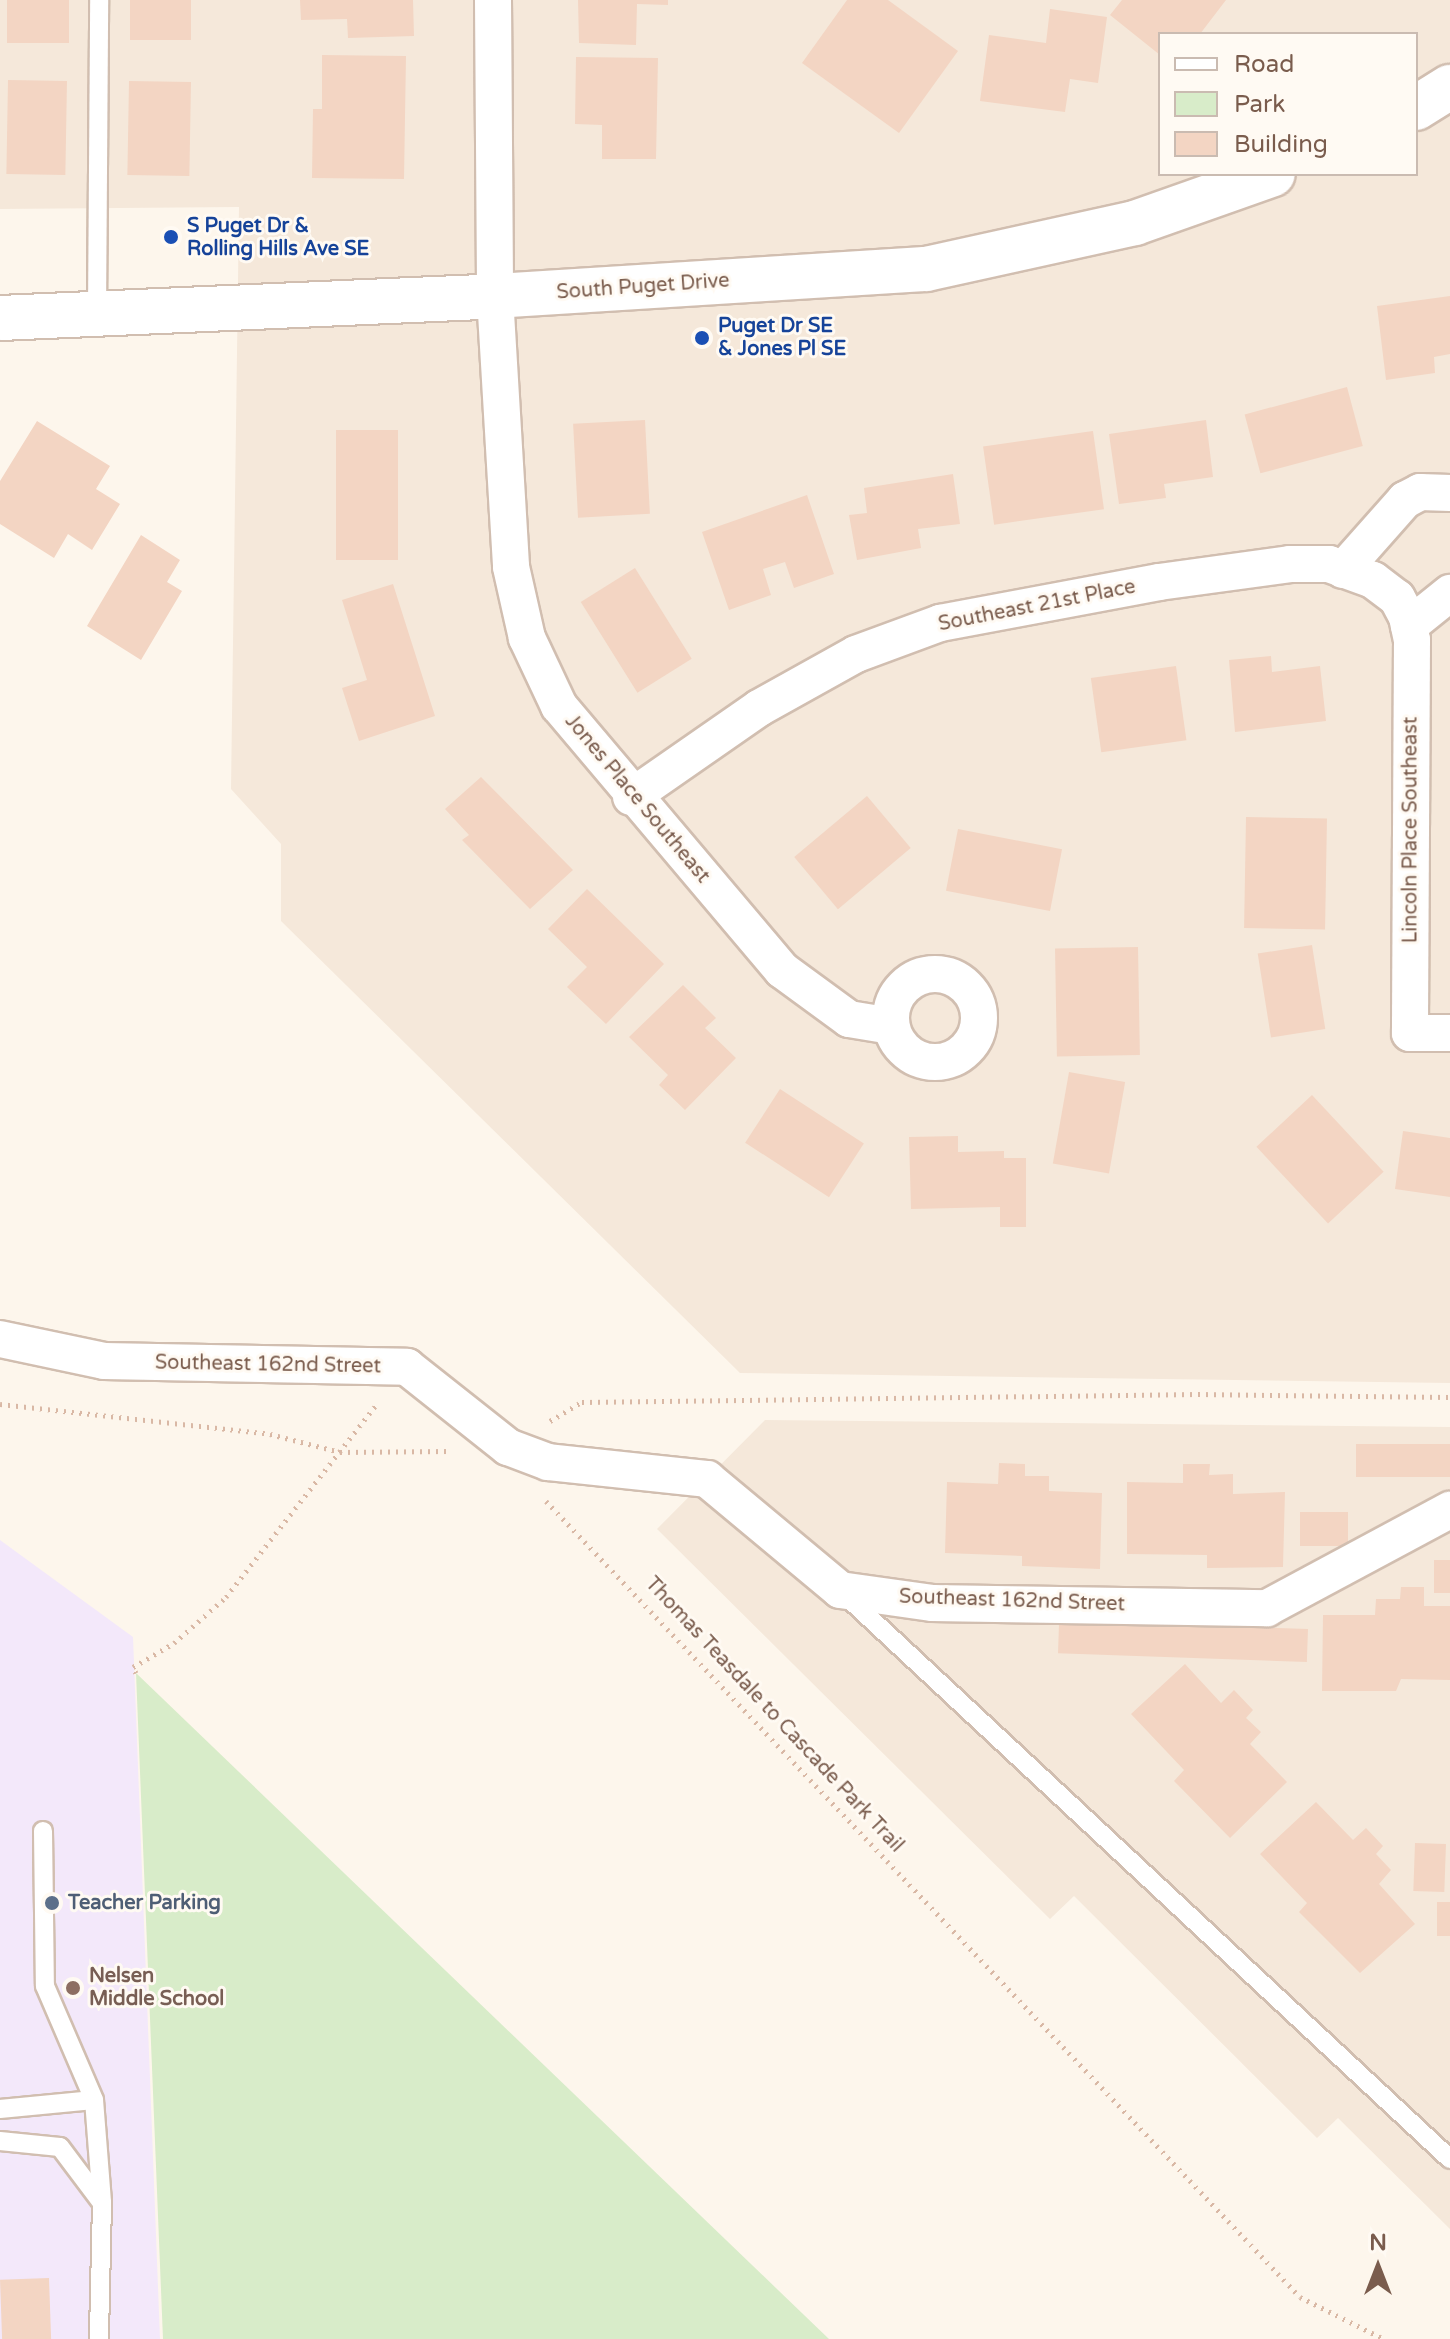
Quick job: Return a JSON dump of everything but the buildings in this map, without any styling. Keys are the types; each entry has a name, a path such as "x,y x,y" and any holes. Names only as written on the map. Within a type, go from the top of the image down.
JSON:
{"street":[{"name":"Jones Place Southeast","path":"493,0 495,296 511,567 527,638 559,706 631,797 782,970 849,1019 891,1026"},
{"path":"1418,107 1450,87"},
{"name":"South Puget Drive","path":"0,318 495,296 926,269 1135,223 1267,176"},
{"path":"1450,493 1420,492 1405,500 1358,575 1397,598 1409,626 1450,593"},
{"name":"Southeast 21st Place","path":"631,797 759,708 856,654 940,623 1290,564 1358,575"},
{"name":"Lincoln Place Southeast","path":"1409,626 1410,1033 1450,1033"},
{"name":"Southeast 162nd Street","path":"0,1339 104,1361 407,1367 508,1447 548,1462 707,1479 840,1590 933,1603 1267,1608 1450,1510"}],"lane":[{"path":"97,313 99,0"},
{"path":"840,1590 1450,2159"},
{"path":"43,1831 45,1986 94,2100 102,2203 99,2339"},
{"path":"0,2109 94,2100"},
{"path":"0,2141 60,2147 102,2203"}],"path":[{"path":"136,1673 133,1667 174,1643 226,1597 407,1367"},
{"path":"508,1447 582,1402 1183,1394 1450,1397"},
{"path":"0,1404 270,1434 340,1452 454,1451"},
{"name":"Thomas Teasdale to Cascade Park Trail","path":"543,1498 1300,2297 1384,2339"}],"shaded area":[{"path":"0,0 1450,0 1450,1383 740,1373 281,921 281,844 231,789 239,207 0,209"},
{"path":"765,1420 1450,1427 1450,2229 1338,2118 1317,2138 1074,1896 1050,1919 657,1529"},
{"name":"Nelsen Middle School","path":"0,1540 133,1637 160,2339 0,2339"}],"green space":[{"path":"136,1673 829,2339 163,2339"}],"place":[{"name":"S Puget Dr & Rolling Hills Ave SE","path":"171,237"},
{"name":"Puget Dr SE & Jones Pl SE","path":"702,338"},
{"name":"Teacher Parking","path":"52,1903"},
{"name":"Nelsen Middle School","path":"73,1988"}]}
